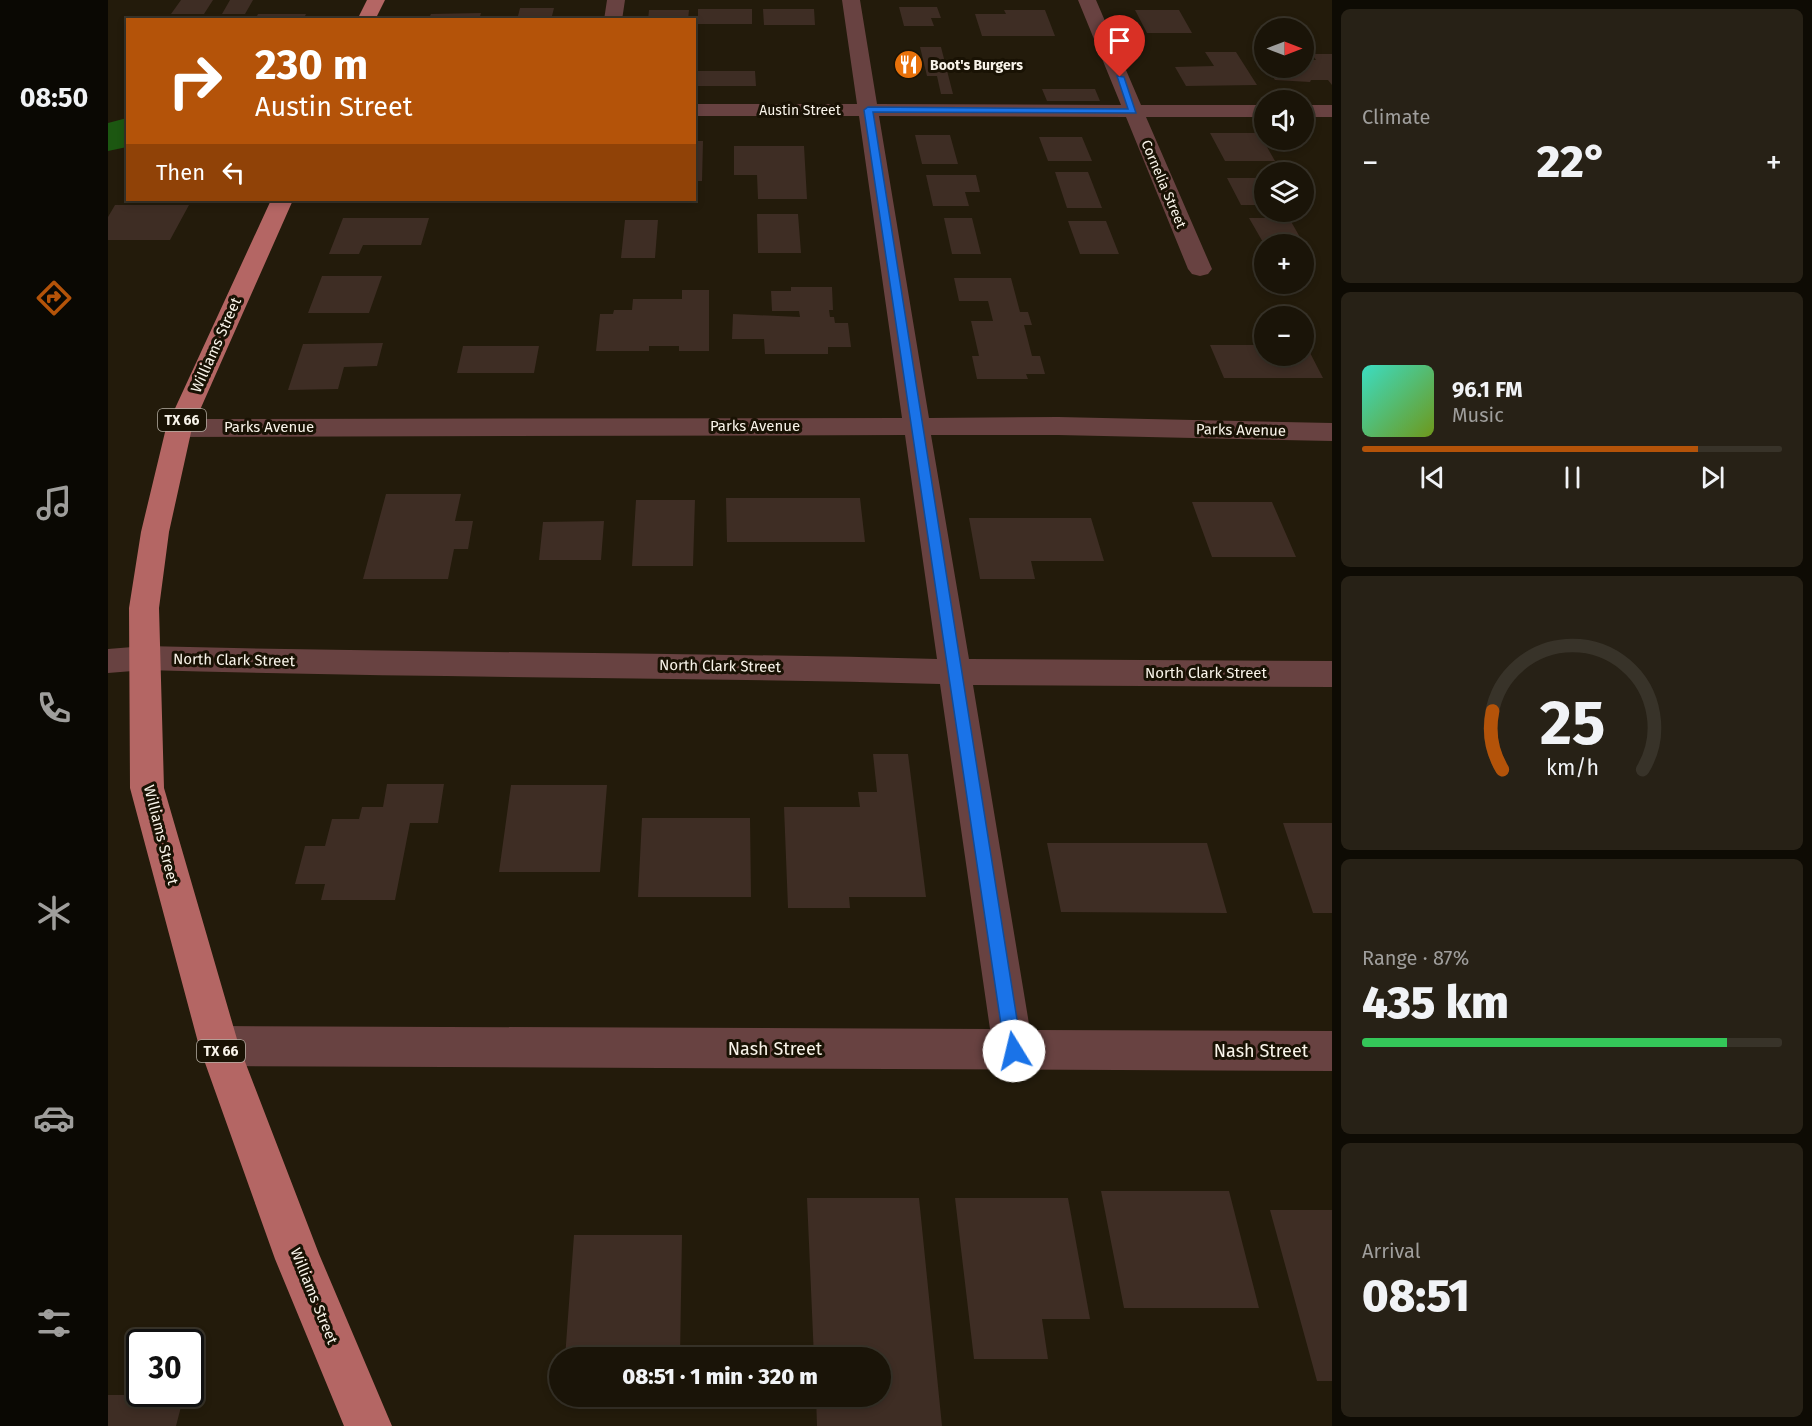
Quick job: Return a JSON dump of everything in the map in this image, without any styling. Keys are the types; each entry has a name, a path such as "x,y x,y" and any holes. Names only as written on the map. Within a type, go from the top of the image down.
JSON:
{"main road":[{"path":"367,18 376,0"},
{"name":"Williams Street","path":"282,201 179,428 154,532 144,608 127,660 147,788 219,1046 298,1259 368,1426"}],"street":[{"path":"613,18 616,0"},
{"path":"851,0 1014,1051"},
{"name":"Cornelia Street","path":"1087,0 1200,269"},
{"name":"Austin Street","path":"696,110 1254,111"},
{"path":"1314,111 1332,111"},
{"name":"Parks Avenue","path":"179,428 1058,426 1332,432"},
{"name":"North Clark Street","path":"127,660 371,664 690,665 955,672 1332,674"},
{"name":"Nash Street","path":"219,1046 1332,1051"}],"green space":[{"path":"126,118 126,147 108,151 108,123"}],"building":[{"path":"181,0 213,0 204,14 171,14"},
{"path":"230,0 253,0 245,14 222,14"},
{"path":"899,7 937,7 941,18 931,18 934,26 904,26"},
{"path":"520,8 554,8 552,18 518,18"},
{"path":"698,9 752,9 752,24 698,24"},
{"path":"763,9 814,9 815,25 764,25"},
{"path":"649,10 689,10 688,18 648,18"},
{"path":"1004,10 1045,10 1055,36 982,36 975,14 1006,14"},
{"path":"1135,10 1179,10 1192,33 1147,33"},
{"path":"481,13 480,18 429,18 431,14"},
{"path":"258,14 306,14 304,18 256,18"},
{"path":"920,47 941,47 953,94 941,94 937,76 927,76"},
{"path":"1205,52 1236,52 1257,85 1186,86 1175,67 1214,66"},
{"path":"1314,54 1332,54 1332,85 1328,80 1311,80 1310,82 1275,80 1274,78 1314,78 1314,60 1316,60"},
{"path":"696,71 755,71 756,86 696,86"},
{"path":"1042,89 1095,89 1100,101 1047,101"},
{"path":"1210,133 1254,133 1254,150 1269,150 1275,161 1225,161"},
{"path":"915,135 950,135 958,164 922,164"},
{"path":"1039,137 1082,137 1092,161 1048,161"},
{"path":"696,141 703,141 702,181 696,181"},
{"path":"734,146 804,146 807,199 758,199 757,175 734,175"},
{"path":"1055,172 1088,172 1102,208 1067,208"},
{"path":"926,175 976,175 980,192 965,192 969,206 933,206"},
{"path":"1227,178 1254,178 1254,205 1241,205"},
{"path":"115,205 189,205 170,240 108,240 108,217"},
{"path":"757,214 798,214 801,253 758,253"},
{"path":"343,218 429,218 421,245 363,245 359,254 329,254"},
{"path":"944,218 972,218 981,254 952,254"},
{"path":"1249,218 1254,218 1254,222 1291,222 1298,234 1258,234"},
{"path":"625,220 658,220 655,258 621,258"},
{"path":"1068,221 1106,221 1119,254 1080,254"},
{"path":"322,276 382,276 369,313 308,313"},
{"path":"954,278 1011,278 1020,312 1028,312 1032,325 1024,325 1032,356 1040,356 1045,374 1026,374 1028,379 977,379 972,356 979,356 971,321 993,321 988,301 959,301"},
{"path":"791,287 832,287 833,310 829,310 830,317 834,317 835,323 848,323 851,347 828,347 828,354 765,354 764,339 732,339 733,314 800,317 799,311 772,311 771,291 791,291"},
{"path":"682,290 709,290 709,351 679,351 679,346 649,346 649,351 596,351 600,314 613,314 614,310 632,310 633,299 682,299"},
{"path":"383,343 377,366 344,367 338,389 288,390 303,344"},
{"path":"1210,345 1254,345 1254,366 1314,366 1314,361 1323,378 1224,378"},
{"path":"463,346 539,346 534,373 457,373"},
{"path":"386,494 461,494 455,521 473,521 468,549 454,549 448,579 363,579"},
{"path":"726,498 860,498 865,542 727,542"},
{"path":"636,500 695,500 693,566 632,566"},
{"path":"1192,502 1272,502 1296,557 1212,557"},
{"path":"969,518 1091,518 1104,561 1031,561 1035,579 980,579"},
{"path":"604,521 601,560 539,560 543,522"},
{"path":"873,754 908,754 926,897 849,897 850,908 788,908 784,807 860,807 858,792 877,792"},
{"path":"387,784 444,784 438,823 410,823 395,900 321,900 325,884 295,884 305,846 325,846 332,819 359,819 362,807 383,807"},
{"path":"511,785 607,785 600,872 499,872"},
{"path":"642,818 750,818 751,897 638,897"},
{"path":"1283,823 1332,823 1332,913 1313,913"},
{"path":"1047,843 1207,843 1227,913 1061,912"},
{"path":"1101,1191 1229,1191 1259,1308 1124,1308"},
{"path":"807,1198 919,1198 942,1426 817,1426 816,1407 891,1407 891,1347 814,1347"},
{"path":"955,1198 1068,1198 1090,1319 1042,1319 1048,1359 974,1359"},
{"path":"1270,1210 1332,1210 1332,1381 1317,1381"},
{"path":"574,1235 682,1235 680,1347 566,1347"},
{"path":"108,1395 126,1395 126,1407 181,1407 176,1426 108,1426"}],"place":[{"name":"Boot's Burgers","path":"909,65"}],"route":[{"path":"1014,1051 868,110 1133,111 1120,77"}]}
